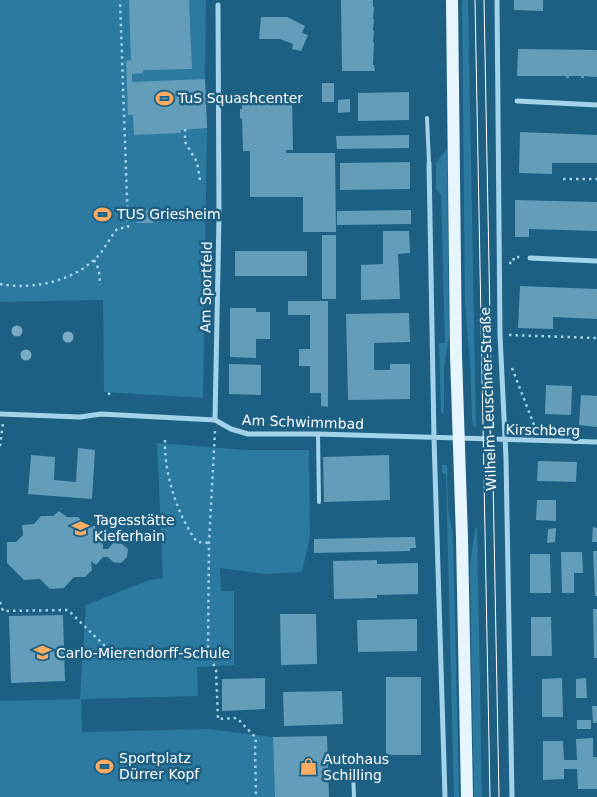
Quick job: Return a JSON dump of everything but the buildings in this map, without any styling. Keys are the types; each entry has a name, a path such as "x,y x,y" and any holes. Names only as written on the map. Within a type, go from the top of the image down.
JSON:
{"main road":[{"name":"Wilhelm-Leuschner-Straße","path":"452,0 467,797"}],"street":[{"name":"Wilhelm-Leuschner-Straße","path":"497,0 500,335 505,440 512,797"},
{"name":"Am Sportfeld","path":"215,420 219,217 218,5"},
{"path":"517,101 597,105"},
{"path":"429,163 434,438 444,797"},
{"path":"530,258 597,261"},
{"name":"Am Schwimmbad","path":"2,414 80,418 102,414 215,420 231,429 248,434 459,438"},
{"name":"Kirschberg","path":"459,438 597,442"}],"lane":[{"path":"428,118 429,163"},
{"path":"318,434 319,502"},
{"path":"353,772 354,797"}],"path":[{"path":"0,284 15,287 58,280 83,268 94,260 118,229 128,227 120,0"},
{"path":"185,129 185,142 197,162 200,180"},
{"path":"563,179 597,179"},
{"path":"500,263 513,263 514,257 530,258"},
{"path":"94,260 99,270 100,285"},
{"path":"511,335 597,338"},
{"path":"510,362 540,441"},
{"path":"0,446 2,414"},
{"path":"215,420 209,543 208,651 216,670 218,719 236,718 256,738 256,797"},
{"path":"165,440 164,453 176,504 197,542 209,543"},
{"path":"0,602 3,612 68,610 110,651 208,651"}],"shaded area":[{"name":"TUS Griesheim","path":"0,0 206,0 205,79 207,128 203,398 104,392 103,300 0,302"},
{"path":"462,0 468,0 476,429 472,418 465,303"},
{"path":"447,149 449,335 444,369 444,413 441,413 439,343 445,343 441,195 436,189 436,163"},
{"path":"157,443 246,450 309,450 310,536 302,572 265,574 220,568 221,591 234,591 234,665 197,667 198,696 81,699 82,732 209,729 273,737 275,797 0,797 0,701 80,699 86,605 149,580 163,578"},
{"path":"442,465 447,465 448,509 453,535 459,797 454,797 446,475 442,472"},
{"path":"477,528 482,797 474,797 470,566 475,529"}],"tram line":[{"path":"475,0 490,797"},
{"path":"484,0 499,797"}],"place":[{"name":"TuS Squashcenter","path":"164,98"},
{"name":"TUS Griesheim","path":"103,214"},
{"name":"Tagesstätte Kieferhain","path":"80,528"},
{"name":"Carlo-Mierendorff-Schule","path":"42,653"},
{"name":"Sportplatz Dürrer Kopf","path":"105,766"},
{"name":"Autohaus Schilling","path":"309,767"}]}
